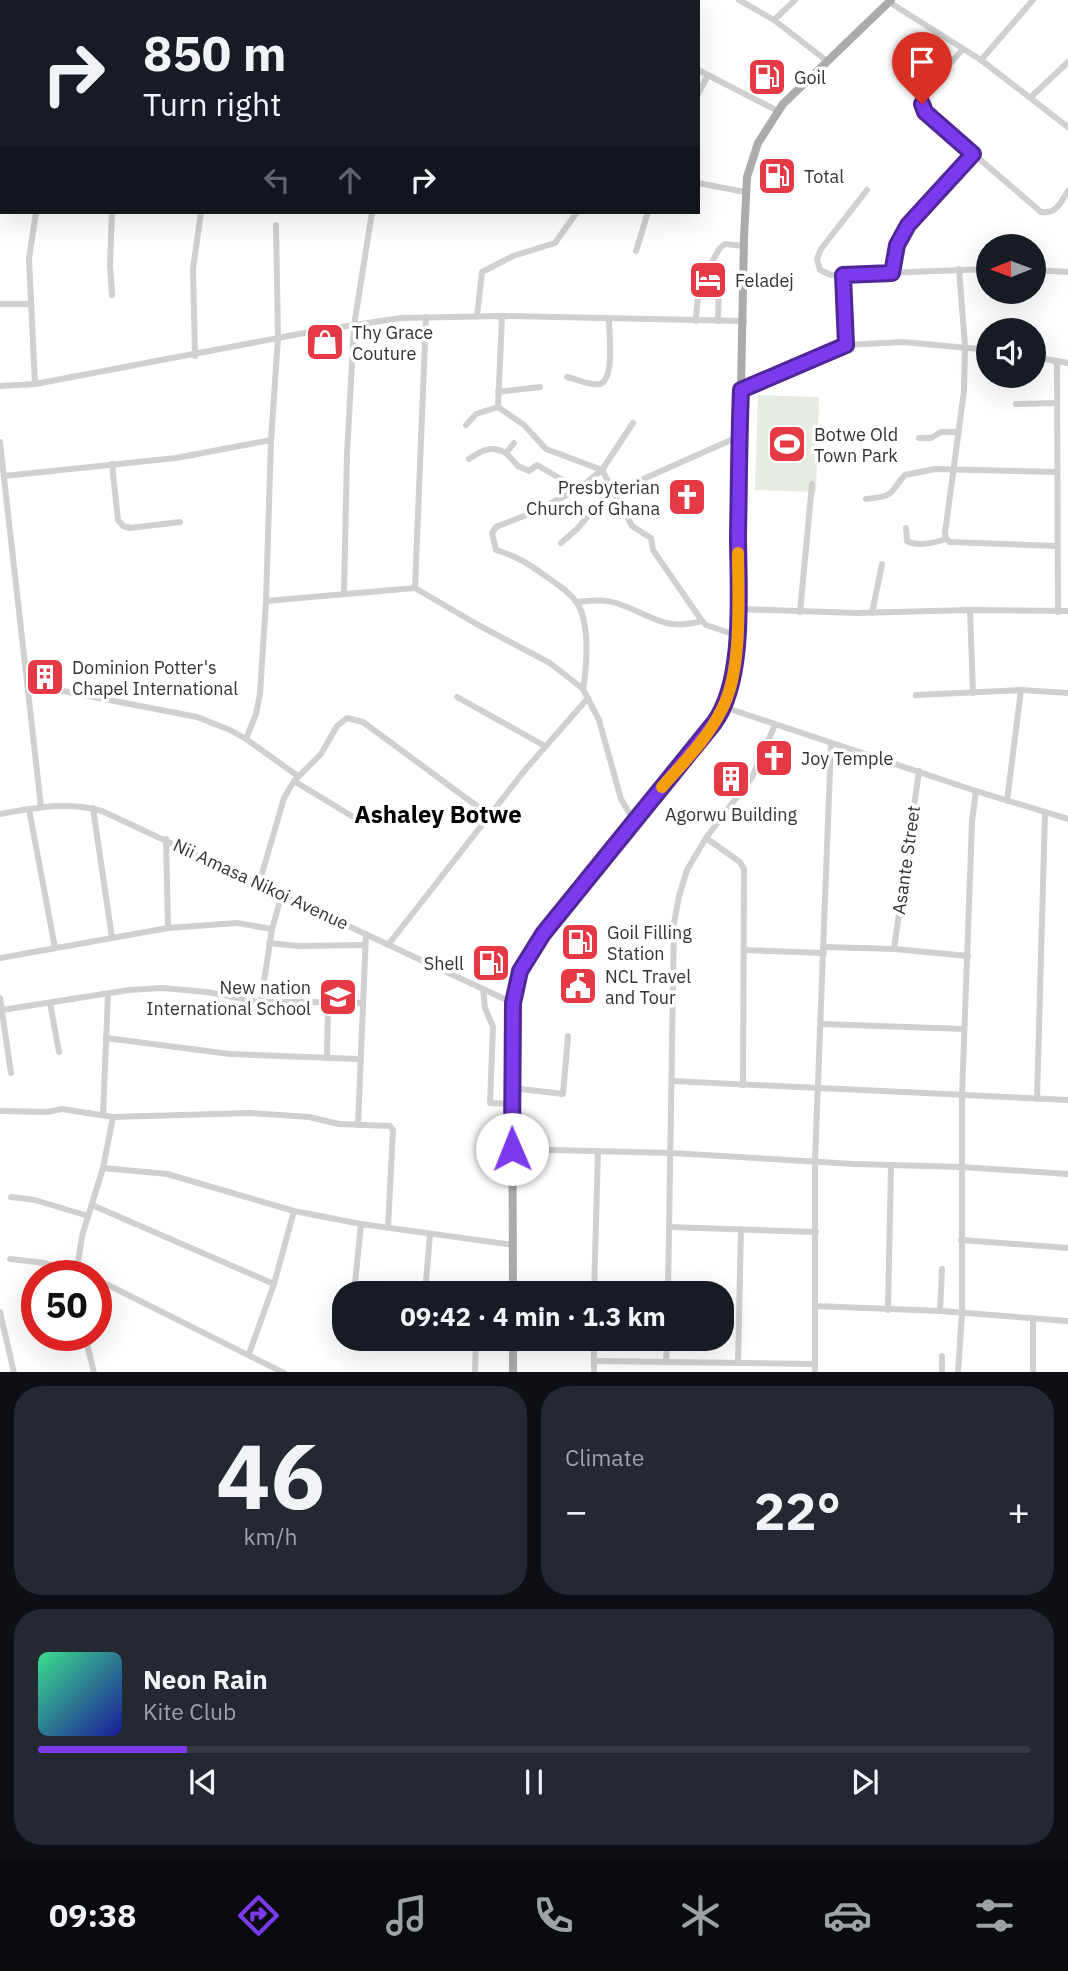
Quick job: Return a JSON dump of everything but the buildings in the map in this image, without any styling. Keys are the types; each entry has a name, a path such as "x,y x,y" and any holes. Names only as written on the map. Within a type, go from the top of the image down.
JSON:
{"main road":[{"path":"513,1281 513,1003 520,971 543,934 684,761 724,707 732,684 738,610 747,177 758,143 778,111 890,1"},
{"path":"513,1351 513,1372"}],"street":[{"path":"739,0 774,20 827,61"},
{"path":"774,20 795,0"},
{"path":"981,60 1033,0"},
{"path":"890,1 981,60 1068,127"},
{"path":"963,49 922,95 925,112 1041,212 1056,210 1068,191"},
{"path":"1031,97 1068,62"},
{"path":"700,72 778,111"},
{"path":"700,90 708,75"},
{"path":"892,273 897,245 908,225 973,154"},
{"path":"700,183 745,192"},
{"path":"867,190 821,249 817,258 820,270 831,275 843,275 976,269"},
{"path":"35,384 29,259 36,214"},
{"path":"112,214 112,295"},
{"path":"195,355 193,269 201,214"},
{"path":"345,594 347,454 354,326 372,214"},
{"path":"477,317 482,272 513,256 555,243 576,214"},
{"path":"636,251 648,214"},
{"path":"246,739 256,714 260,694 266,601 271,440 278,338 276,225"},
{"path":"696,321 698,289 710,265 723,246 744,246"},
{"path":"710,265 719,279 718,321"},
{"path":"946,539 964,391 965,346 959,269"},
{"path":"1046,271 1068,272"},
{"path":"843,275 846,345"},
{"path":"0,304 31,304"},
{"path":"498,407 502,316"},
{"path":"0,386 35,384 382,320 502,316 744,321"},
{"path":"415,588 426,317"},
{"path":"567,377 595,384 606,380 610,371 609,320"},
{"path":"741,390 846,345 903,342 976,348"},
{"path":"1046,359 1068,363"},
{"path":"1057,361 1058,612"},
{"path":"498,392 540,387"},
{"path":"1016,404 1057,403"},
{"path":"466,425 476,414 498,407"},
{"path":"498,407 524,425 546,449 602,470 632,526 651,538 653,550 702,621 706,625 736,635"},
{"path":"583,689 587,667 583,616 577,602 553,580 523,560 496,550 492,533 496,527 534,512 578,489 602,470 633,423"},
{"path":"919,438 931,438 941,432 959,432"},
{"path":"561,543 577,529 605,496 740,436"},
{"path":"4,476 176,458 271,440"},
{"path":"0,442 41,807"},
{"path":"506,453 514,443"},
{"path":"469,458 489,448 498,449 506,453 517,466 529,471 537,465 546,449"},
{"path":"112,464 118,520 123,526 130,528 180,522"},
{"path":"537,465 578,489"},
{"path":"866,499 884,497 897,489 905,475 935,469 1057,472"},
{"path":"800,612 812,484"},
{"path":"906,528 907,541 911,544 946,539 950,542 1057,546"},
{"path":"872,613 882,564"},
{"path":"266,601 415,588 550,663 583,689 588,698 599,720 621,799 634,821"},
{"path":"577,602 598,600 614,603 676,626 702,621"},
{"path":"738,610 872,613 1068,611"},
{"path":"970,610 973,693"},
{"path":"27,684 197,717 230,730 355,818"},
{"path":"1007,801 1021,690"},
{"path":"916,695 1021,690 1068,693"},
{"path":"457,697 545,746"},
{"path":"388,945 489,815 588,698"},
{"path":"724,707 1068,820"},
{"path":"259,884 284,798 296,778 321,754 337,726 346,718 363,722 489,815"},
{"path":"668,1281 674,923 679,896 687,870 706,838 752,777 775,725"},
{"path":"815,1372 815,1161 831,743"},
{"name":"Asante Street","path":"894,949 919,771"},
{"path":"957,1372 962,1313 964,1029 972,821 976,791"},
{"name":"Nii Amasa Nikoi Avenue","path":"0,814 41,807 93,808 166,839 513,1003"},
{"path":"93,808 112,937"},
{"path":"29,809 55,948"},
{"path":"1037,1099 1045,813"},
{"path":"706,838 740,862 744,869 743,1085"},
{"path":"166,839 168,928"},
{"path":"261,1001 269,943 282,894"},
{"path":"0,958 168,928 237,923 272,929"},
{"path":"358,1125 366,934"},
{"path":"269,943 298,946 365,945"},
{"path":"745,950 894,949 968,956"},
{"path":"2,1010 129,990 162,988 261,1001 362,1003"},
{"path":"483,989 485,1007 493,1027 490,1103 511,1104"},
{"path":"103,1115 108,994"},
{"path":"0,998 11,1073"},
{"path":"327,1058 328,1002"},
{"path":"50,1003 59,1052"},
{"path":"822,1024 964,1029"},
{"path":"512,1088 563,1094 568,1036"},
{"path":"106,1038 230,1055 359,1059"},
{"path":"671,1081 1068,1100"},
{"path":"0,1111 47,1112 62,1109 113,1117 250,1113 309,1117 339,1124 390,1126 393,1130 388,1227"},
{"path":"80,1260 82,1236 103,1168 113,1117"},
{"path":"512,1149 672,1153 1068,1174"},
{"path":"594,1281 598,1151"},
{"path":"888,1310 891,1166"},
{"path":"103,1168 167,1174 294,1212 513,1245"},
{"path":"11,1197 35,1200 88,1216"},
{"path":"92,1205 274,1284"},
{"path":"250,1354 274,1284 294,1212"},
{"path":"355,1281 361,1224"},
{"path":"670,1227 817,1232"},
{"path":"738,1363 741,1229"},
{"path":"426,1281 430,1234"},
{"path":"961,1240 1068,1248"},
{"path":"10,1259 21,1261"},
{"path":"940,1311 942,1269"},
{"path":"112,1287 282,1372"},
{"path":"815,1306 940,1311 1068,1321"},
{"path":"0,1312 14,1372"},
{"path":"1033,1318 1033,1372"},
{"path":"89,1351 94,1372"},
{"path":"475,1372 476,1351"},
{"path":"594,1351 594,1372"},
{"path":"666,1351 666,1362"},
{"path":"942,1356 942,1372"},
{"path":"594,1361 815,1364"}],"shaded area":[{"name":"Botwe Old Town Park","path":"758,395 819,397 816,492 755,490"}],"slow traffic":[{"path":"662,787 717,718 732,684 738,610 738,553"}],"place":[{"name":"Goil","path":"767,77"},
{"name":"Total","path":"777,176"},
{"name":"Feladej","path":"708,280"},
{"name":"Thy Grace Couture","path":"325,342"},
{"name":"Botwe Old Town Park","path":"787,444"},
{"name":"Presbyterian Church of Ghana","path":"687,497"},
{"name":"Dominion Potter's Chapel International","path":"45,677"},
{"name":"Joy Temple","path":"774,758"},
{"name":"Agorwu Building","path":"731,779"},
{"name":"Goil Filling Station","path":"580,942"},
{"name":"Shell","path":"491,963"},
{"name":"NCL Travel and Tour","path":"578,986"},
{"name":"New nation International School","path":"338,997"}],"district":[{"name":"Ashaley Botwe","path":"438,814"}],"route":[{"path":"512,1149 512,1015 520,971 543,934 714,723 732,684 738,610 741,390 846,345 843,275 892,273 897,245 908,225 973,154 925,112 922,104"}]}
